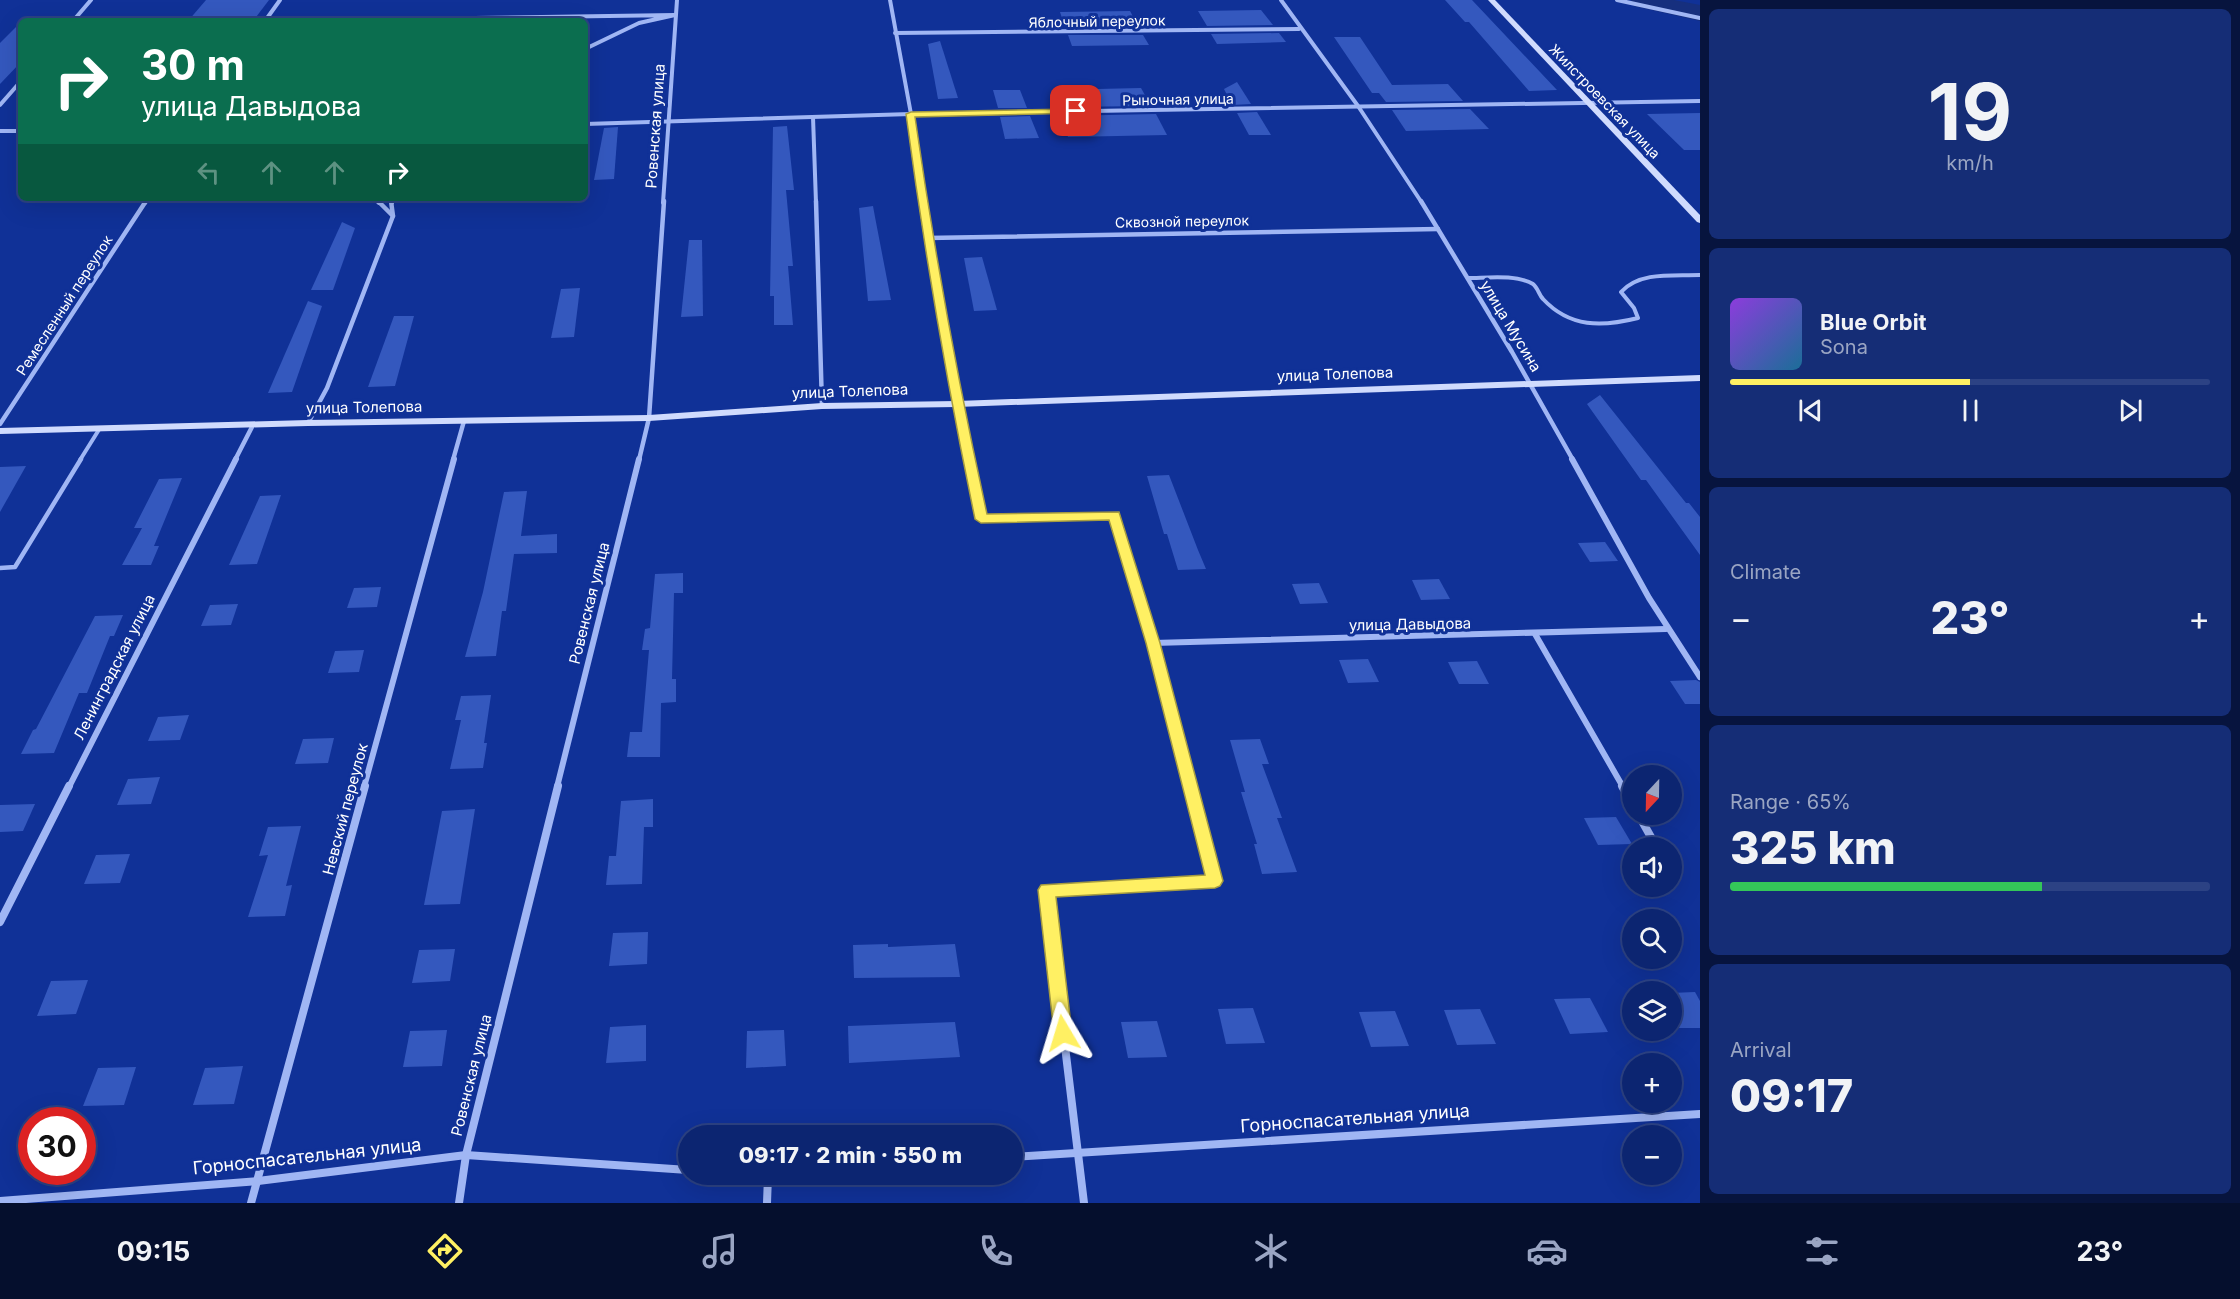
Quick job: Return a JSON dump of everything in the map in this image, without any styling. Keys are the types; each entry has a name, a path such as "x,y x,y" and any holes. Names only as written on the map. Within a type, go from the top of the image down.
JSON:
{"street":[{"path":"76,18 91,0"},
{"path":"268,18 280,0"},
{"name":"Ровенская улица","path":"459,1203 466,1155 649,418 677,0"},
{"path":"890,0 911,114 927,238 957,404 981,519 1114,515 1153,643 1215,881 1046,890 1084,1203"},
{"name":"улица Мусина","path":"1281,0 1299,29 1358,106 1438,229 1531,382 1666,629 1700,677"},
{"name":"Жилстроевская улица","path":"1491,0 1586,103 1700,220"},
{"path":"1617,0 1700,18"},
{"path":"470,18 675,15"},
{"path":"588,48 639,23 675,15"},
{"name":"Яблочный переулок","path":"895,33 1299,29"},
{"path":"0,105 18,84"},
{"name":"Рыночная улица","path":"588,124 911,114 1700,101"},
{"path":"813,117 822,406"},
{"path":"0,131 18,131"},
{"name":"Ремесленный переулок","path":"0,424 146,201"},
{"path":"377,201 393,216"},
{"path":"308,423 327,388 393,216 391,201"},
{"name":"Сквозной переулок","path":"927,238 1438,229"},
{"name":"улица Толепова","path":"0,431 308,423 649,418 822,406 957,404 1531,382 1700,378"},
{"name":"Невский переулок","path":"251,1203 464,421"},
{"name":"Ленинградская улица","path":"0,922 253,425"},
{"name":"улица Давыдова","path":"1153,643 1666,629"},
{"path":"1535,634 1622,786"},
{"name":"Горноспасательная улица","path":"1023,1156 1700,1114"},
{"name":"Горноспасательная улица","path":"0,1201 258,1181 466,1155 678,1169"},
{"path":"767,1203 768,1185"}],"lane":[{"path":"1468,278 1523,282 1534,285 1543,299 1571,321 1615,324 1638,318 1634,308 1621,292 1625,286 1651,276 1700,275"},
{"path":"0,568 15,567 100,428"}],"building":[{"path":"206,0 269,0 255,18 191,18"},
{"path":"1445,0 1472,0 1557,90 1529,91 1469,22 1465,22"},
{"path":"1261,10 1273,25 1207,26 1198,11"},
{"path":"1130,11 1138,26 1065,27 1060,12"},
{"path":"18,25 18,65 0,84 0,43"},
{"path":"1279,33 1286,42 1217,44 1211,34"},
{"path":"1068,35 1143,35 1149,45 1072,46"},
{"path":"1334,37 1360,37 1392,85 1448,84 1463,101 1386,102 1379,93 1372,93"},
{"path":"940,41 958,98 938,99 928,44"},
{"path":"1237,82 1251,104 1232,105 1224,89"},
{"path":"1141,88 1151,106 1059,107 1053,90"},
{"path":"993,90 1020,90 1027,108 998,108"},
{"path":"1470,109 1489,129 1406,131 1392,110"},
{"path":"1257,112 1271,135 1249,135 1237,113"},
{"path":"1700,113 1700,150 1684,150 1647,114"},
{"path":"1156,114 1167,135 1068,137 1061,116"},
{"path":"1030,116 1039,138 1005,139 1000,117"},
{"path":"787,126 794,190 786,190 793,266 788,266 793,325 774,325 774,296 770,296 773,127"},
{"path":"618,127 614,179 594,180 604,128"},
{"path":"873,206 891,300 868,301 859,208"},
{"path":"342,222 355,228 333,290 311,290"},
{"path":"689,240 702,240 703,316 681,317"},
{"path":"982,257 997,310 974,311 964,258"},
{"path":"580,288 574,337 551,338 561,289"},
{"path":"308,301 322,306 292,392 268,393"},
{"path":"394,316 414,316 395,386 368,387"},
{"path":"1600,395 1686,503 1689,503 1700,517 1700,555 1646,480 1641,480 1587,404"},
{"path":"26,466 0,512 0,467"},
{"path":"1169,475 1206,569 1178,570 1167,534 1164,534 1147,476"},
{"path":"182,478 154,546 159,546 151,565 122,565 142,528 134,528 159,479"},
{"path":"527,491 521,536 557,534 557,553 514,554 506,611 502,611 496,656 465,657 483,592 504,492"},
{"path":"281,495 257,564 229,565 260,496"},
{"path":"1605,542 1618,561 1590,562 1578,543"},
{"path":"683,573 683,593 674,593 672,679 676,679 676,702 661,703 660,757 627,757 630,732 642,732 649,650 642,650 645,629 650,628 655,574"},
{"path":"1439,579 1450,599 1421,600 1412,580"},
{"path":"1319,583 1328,603 1300,604 1292,584"},
{"path":"381,587 377,607 347,608 354,588"},
{"path":"238,604 231,625 201,626 210,605"},
{"path":"123,615 114,636 110,636 87,693 79,693 54,753 21,754 95,616"},
{"path":"364,650 359,672 328,673 335,651"},
{"path":"1368,659 1379,682 1348,683 1339,660"},
{"path":"1477,661 1489,684 1459,684 1448,662"},
{"path":"1696,680 1700,682 1700,704 1685,704 1670,681"},
{"path":"491,695 483,768 450,769 461,720 455,720 461,696"},
{"path":"189,715 180,740 148,741 158,717"},
{"path":"334,738 328,763 295,764 303,739"},
{"path":"1260,739 1269,764 1262,764 1282,818 1277,818 1297,872 1262,874 1254,844 1257,844 1241,792 1245,792 1230,740"},
{"path":"160,777 151,804 117,805 128,779"},
{"path":"653,799 653,827 644,827 642,884 606,885 609,856 616,856 621,801"},
{"path":"35,804 23,831 0,832 0,805"},
{"path":"475,809 460,904 424,905 442,811"},
{"path":"1616,817 1628,837 1622,837 1622,844 1598,845 1584,818"},
{"path":"301,826 286,886 292,885 285,916 248,917 268,855 259,856 268,827"},
{"path":"130,854 120,883 84,884 96,855"},
{"path":"648,932 647,964 609,966 613,933"},
{"path":"888,944 888,947 955,944 960,977 854,978 853,945"},
{"path":"455,949 450,981 412,983 419,950"},
{"path":"88,980 76,1014 37,1016 51,981"},
{"path":"1695,992 1700,1001 1700,1028 1682,1028 1682,993"},
{"path":"1590,998 1608,1032 1570,1034 1554,999"},
{"path":"1253,1008 1265,1043 1226,1044 1218,1009"},
{"path":"1480,1009 1496,1044 1457,1045 1444,1010"},
{"path":"1395,1011 1409,1046 1371,1047 1359,1012"},
{"path":"1157,1021 1167,1057 1128,1058 1121,1022"},
{"path":"955,1022 960,1057 849,1063 848,1026"},
{"path":"646,1025 646,1061 606,1063 610,1027"},
{"path":"447,1030 442,1066 403,1067 410,1031"},
{"path":"784,1030 786,1066 746,1068 747,1031"},
{"path":"243,1066 234,1104 193,1105 205,1068"},
{"path":"136,1067 124,1105 83,1106 98,1068"}],"waterway":[{"path":"1643,1 1700,13"}],"route":[{"path":"1063,1033 1046,890 1215,881 1153,643 1114,515 981,519 957,404 927,238 911,114 1076,111"}]}
